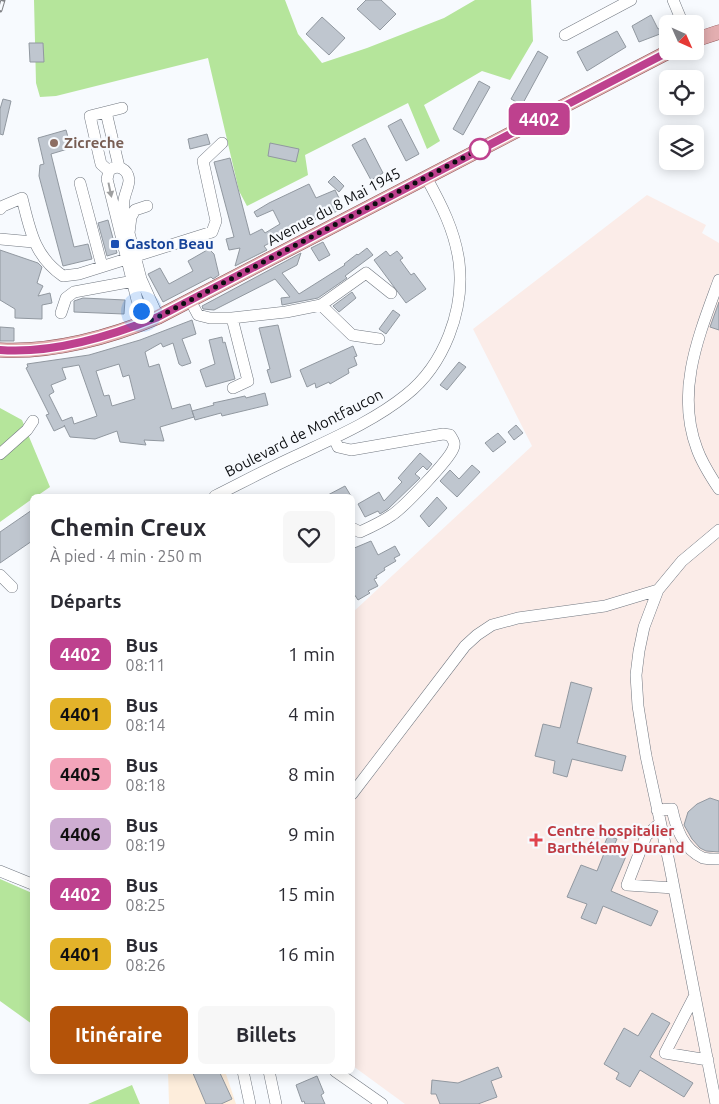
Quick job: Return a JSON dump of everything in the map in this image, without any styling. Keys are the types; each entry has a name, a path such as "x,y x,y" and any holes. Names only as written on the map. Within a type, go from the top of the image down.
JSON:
{"main road":[{"path":"704,37 719,32"},
{"name":"Avenue du 8 Mai 1945","path":"0,350 31,350 52,347 102,337 152,320 659,57"}],"street":[{"path":"565,35 632,0"},
{"path":"673,0 679,15"},
{"path":"122,108 90,116 101,164 114,169 124,170 128,180 124,201 132,258"},
{"path":"106,112 114,169 107,179 132,258 137,280 137,300 152,320"},
{"path":"0,210 3,206 22,198 34,242 52,268 63,276 79,274 212,232 216,221 203,161 222,143"},
{"name":"Boulevard de Montfaucon","path":"219,494 334,438 386,410 408,394 427,374 441,353 451,329 456,308 459,263 453,236 442,204 426,178"},
{"path":"80,183 102,266"},
{"path":"129,227 135,210 144,207"},
{"path":"0,239 34,242"},
{"path":"190,300 198,315 210,318 232,318 286,312 321,305 366,273 391,293"},
{"path":"61,313 66,298 74,292 137,280"},
{"path":"719,280 698,337 690,368 687,393 689,420 697,450 719,489"},
{"path":"321,305 352,335 379,339"},
{"path":"232,318 248,381 233,388"},
{"path":"0,454 33,421"},
{"path":"334,438 338,447 351,450 443,434 450,435 454,442 453,450 437,470 396,512 360,532 355,530"},
{"path":"716,1104 646,756 638,706 636,674 644,627 658,590 682,562 719,530"},
{"path":"0,575 12,587"},
{"path":"355,790 465,646 476,635 492,626 518,618 605,606 658,590"},
{"path":"658,810 672,808 677,829 688,847 704,858 719,859"},
{"path":"660,823 646,836 627,886 674,888"},
{"path":"0,871 30,883"},
{"path":"695,996 665,1053 708,1060"},
{"path":"244,1074 250,1104"},
{"path":"271,1074 276,1104"},
{"path":"339,1074 382,1104"},
{"path":"362,1104 361,1098 364,1092"}],"shaded area":[{"name":"Centre hospitalier Barthélemy Durand","path":"647,195 706,225 702,233 719,243 719,1104 405,1104 355,1067 355,610 532,446 473,329"},
{"path":"168,1074 226,1074 236,1104 169,1104"}],"green space":[{"path":"34,0 285,0 298,34 322,63 444,18 475,0 531,0 533,41 510,80 482,71 424,105 440,141 427,149 408,103 305,155 308,175 247,206 239,191 208,58 56,96 40,97 36,83"},
{"path":"0,408 22,420 50,487 40,494 30,494 30,500 0,522"},
{"path":"0,879 30,892 30,1023 0,1001"},
{"path":"132,1085 140,1104 88,1104"}],"building":[{"path":"366,0 381,0 396,14 380,30 357,9"},
{"path":"651,15 659,29 659,34 639,42 632,26"},
{"path":"322,17 345,38 329,55 306,34"},
{"path":"617,31 626,47 587,71 577,52"},
{"path":"29,43 43,43 44,62 30,62"},
{"path":"538,51 548,57 522,105 511,99"},
{"path":"479,81 490,87 463,135 453,129"},
{"path":"3,99 11,101 3,135 0,134 0,109"},
{"path":"401,119 419,154 406,161 388,126"},
{"path":"66,130 71,148 51,154 74,247 88,244 92,259 63,266 39,176 40,165 44,164 38,138"},
{"path":"207,134 210,144 190,149 188,139"},
{"path":"365,138 383,173 371,180 352,145"},
{"path":"270,143 299,149 296,162 268,156"},
{"path":"230,158 250,235 262,229 265,233 280,224 273,210 257,217 254,212 309,184 316,198 335,190 344,208 333,213 331,211 264,246 267,250 235,266 240,248 229,250 226,239 234,237 214,162"},
{"path":"334,176 344,186 339,192 328,182"},
{"path":"108,220 117,253 107,256 98,223"},
{"path":"323,242 330,255 319,261 311,248"},
{"path":"367,248 373,255 345,276 347,278 318,298 282,305 281,298 290,297 275,279 214,310 203,309 202,306 301,253 297,265 282,273 299,294 345,265"},
{"path":"209,249 214,254 219,275 213,279 211,277 163,302 148,274 160,268 169,284 193,271 188,261"},
{"path":"0,250 38,263 42,267 37,283 43,286 38,296 50,293 52,303 42,305 42,319 15,318 15,309 0,300"},
{"path":"386,251 390,256 397,251 403,258 400,260 411,275 414,273 426,289 406,303 374,260"},
{"path":"352,292 356,298 339,312 333,306"},
{"path":"83,298 125,300 124,314 74,312 74,301"},
{"path":"719,302 719,330 710,327"},
{"path":"393,310 400,315 386,334 379,329"},
{"path":"192,320 196,334 182,339 191,363 182,366 179,364 173,343 163,347 161,343 145,352 149,367 159,364 172,409 190,404 194,417 160,427 164,441 144,440 146,445 120,442 117,431 95,439 70,437 65,426 54,431 46,415 49,414 26,368 28,367 27,364 89,355 140,340","holes":["119,364 123,377 129,375 135,399 112,406 109,395 104,396 96,371","79,365 97,416 74,424 72,417 62,421 49,395 54,392 51,385 66,379 62,368"]},
{"path":"278,325 291,377 271,383 267,370 270,369 259,328"},
{"path":"0,327 14,328 14,341 0,341"},
{"path":"222,337 235,379 206,387 200,370 215,364 209,340"},
{"path":"353,346 357,356 354,357 357,365 348,369 349,373 330,384 329,382 316,388 315,383 307,387 300,370"},
{"path":"459,362 466,367 447,390 440,385"},
{"path":"265,393 268,405 222,416 221,413 195,420 192,411 214,405 213,403"},
{"path":"516,425 523,433 514,440 508,432"},
{"path":"498,433 506,442 493,452 485,443"},
{"path":"420,453 432,464 427,470 423,466 415,474 420,478 388,509 380,514 378,511 365,517 358,504 379,492 384,501 402,482 398,478"},
{"path":"472,465 480,472 457,497 440,481 450,470 459,479"},
{"path":"345,486 350,494 330,494"},
{"path":"437,497 447,508 429,527 420,516"},
{"path":"30,511 30,542 0,563 0,532"},
{"path":"371,541 378,555 395,546 400,555 394,558 396,561 384,568 385,570 376,576 377,578 374,579 378,586 368,591 370,593 358,600 355,596 355,548"},
{"path":"571,682 592,688 577,743 626,756 622,771 572,759 567,777 553,773 555,761 535,756 543,724 560,728"},
{"path":"710,798 719,801 719,852 706,851 700,848 684,825 688,812 697,804"},
{"path":"608,836 617,839 613,848 627,854 611,891 658,911 651,926 603,906 596,924 581,918 587,904 567,897 581,865 597,871 607,846 604,845"},
{"path":"652,1013 670,1023 650,1057 693,1083 684,1097 640,1070 630,1087 616,1079 619,1073 604,1064 624,1028 638,1036"},
{"path":"498,1067 502,1077 491,1081 497,1097 478,1104 440,1104 436,1094 431,1094 432,1080 458,1083"},
{"path":"193,1074 220,1074 232,1099 221,1104 206,1104"},
{"path":"317,1076 324,1093 321,1095 325,1104 305,1104 304,1101 302,1102 296,1085"}],"railway":[{"path":"0,10 3,0"}],"bus line":[{"name":"4402","path":"0,350 31,350 102,337 158,317 659,57"}],"place":[{"name":"Zicreche","path":"54,143"},
{"name":"Gaston Beau","path":"115,244"},
{"name":"Centre hospitalier Barthélemy Durand","path":"536,840"}],"route":[{"path":"141,311 146,322 158,317 480,149"}]}
